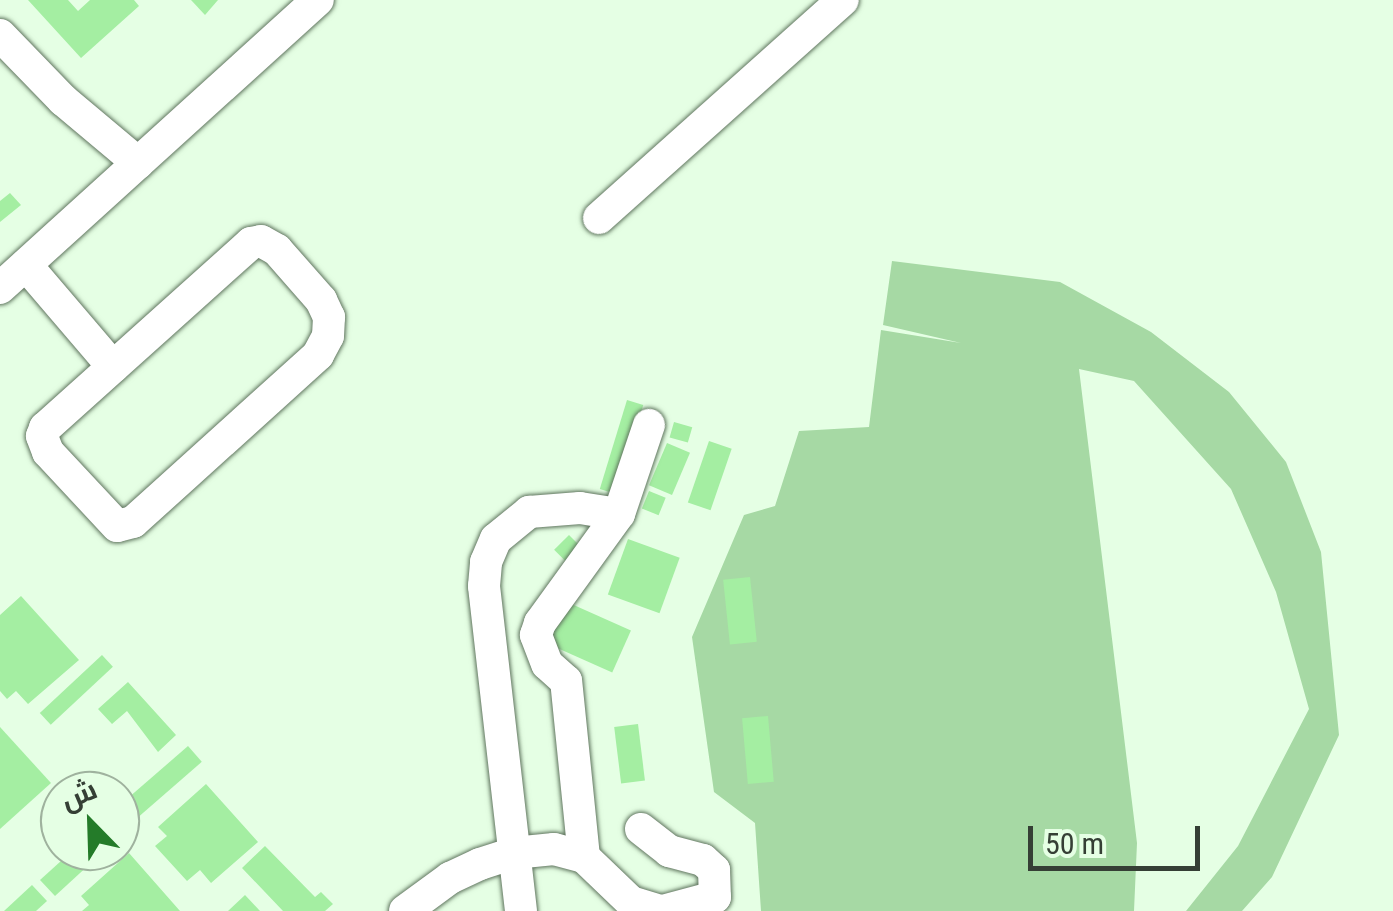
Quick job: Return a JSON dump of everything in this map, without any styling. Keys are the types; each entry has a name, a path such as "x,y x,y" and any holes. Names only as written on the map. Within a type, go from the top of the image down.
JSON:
{"street":[{"path":"0,288 318,0"},
{"path":"600,218 843,0"},
{"path":"0,35 129,171"},
{"path":"261,241 277,250 321,300 328,318 328,336 318,355 126,526 110,520 48,452 42,436 113,367 251,243 261,241"},
{"path":"26,265 113,367"},
{"path":"584,857 566,681 547,664 536,635 618,514 649,425"},
{"path":"521,911 484,586 486,562 496,539 529,512 580,508 618,514"},
{"path":"413,904 450,878 514,853 554,849 584,857 631,902 662,911 715,897 714,870 704,860 670,851 640,829"}],"green space":[{"path":"892,261 1060,282 1151,332 1229,392 1286,462 1321,552 1339,735 1272,877 1242,911 1186,911 1238,846 1309,709 1276,592 1231,489 1134,381 1079,369 1137,843 1134,911 761,911 755,823 714,792 692,637 744,515 775,506 799,431 869,427 881,330 961,343 883,325"}],"building":[{"path":"28,0 68,0 78,11 90,0 134,0 139,6 81,58"},
{"path":"191,0 218,0 205,15"},
{"path":"10,193 21,205 0,222 0,201"},
{"path":"627,400 643,405 616,494 600,489"},
{"path":"674,422 692,427 688,443 670,437"},
{"path":"709,441 732,449 711,510 688,502"},
{"path":"667,443 690,453 672,495 649,485"},
{"path":"649,491 666,498 659,515 642,509"},
{"path":"569,535 582,548 567,563 554,550"},
{"path":"628,539 680,558 660,613 608,594"},
{"path":"750,577 757,642 730,644 723,580"},
{"path":"21,596 79,660 28,704 16,691 7,699 0,691 0,615"},
{"path":"567,602 631,630 612,672 548,644"},
{"path":"102,655 113,667 51,725 40,713"},
{"path":"128,682 176,735 158,752 127,711 112,724 98,709"},
{"path":"768,716 774,782 748,784 742,718"},
{"path":"638,724 645,781 621,783 614,727"},
{"path":"0,727 40,771 40,793 0,829"},
{"path":"188,746 202,762 140,816 140,788"},
{"path":"206,784 258,842 211,883 200,870 187,881 155,846 167,836 158,827"},
{"path":"265,846 315,897 321,892 333,904 325,911 283,911 242,868"},
{"path":"140,866 180,911 82,911 89,905 81,896 109,871 140,871"},
{"path":"50,871 82,871 55,896 40,880"},
{"path":"32,885 47,901 36,911 4,911"},
{"path":"245,895 260,911 228,911"}]}
